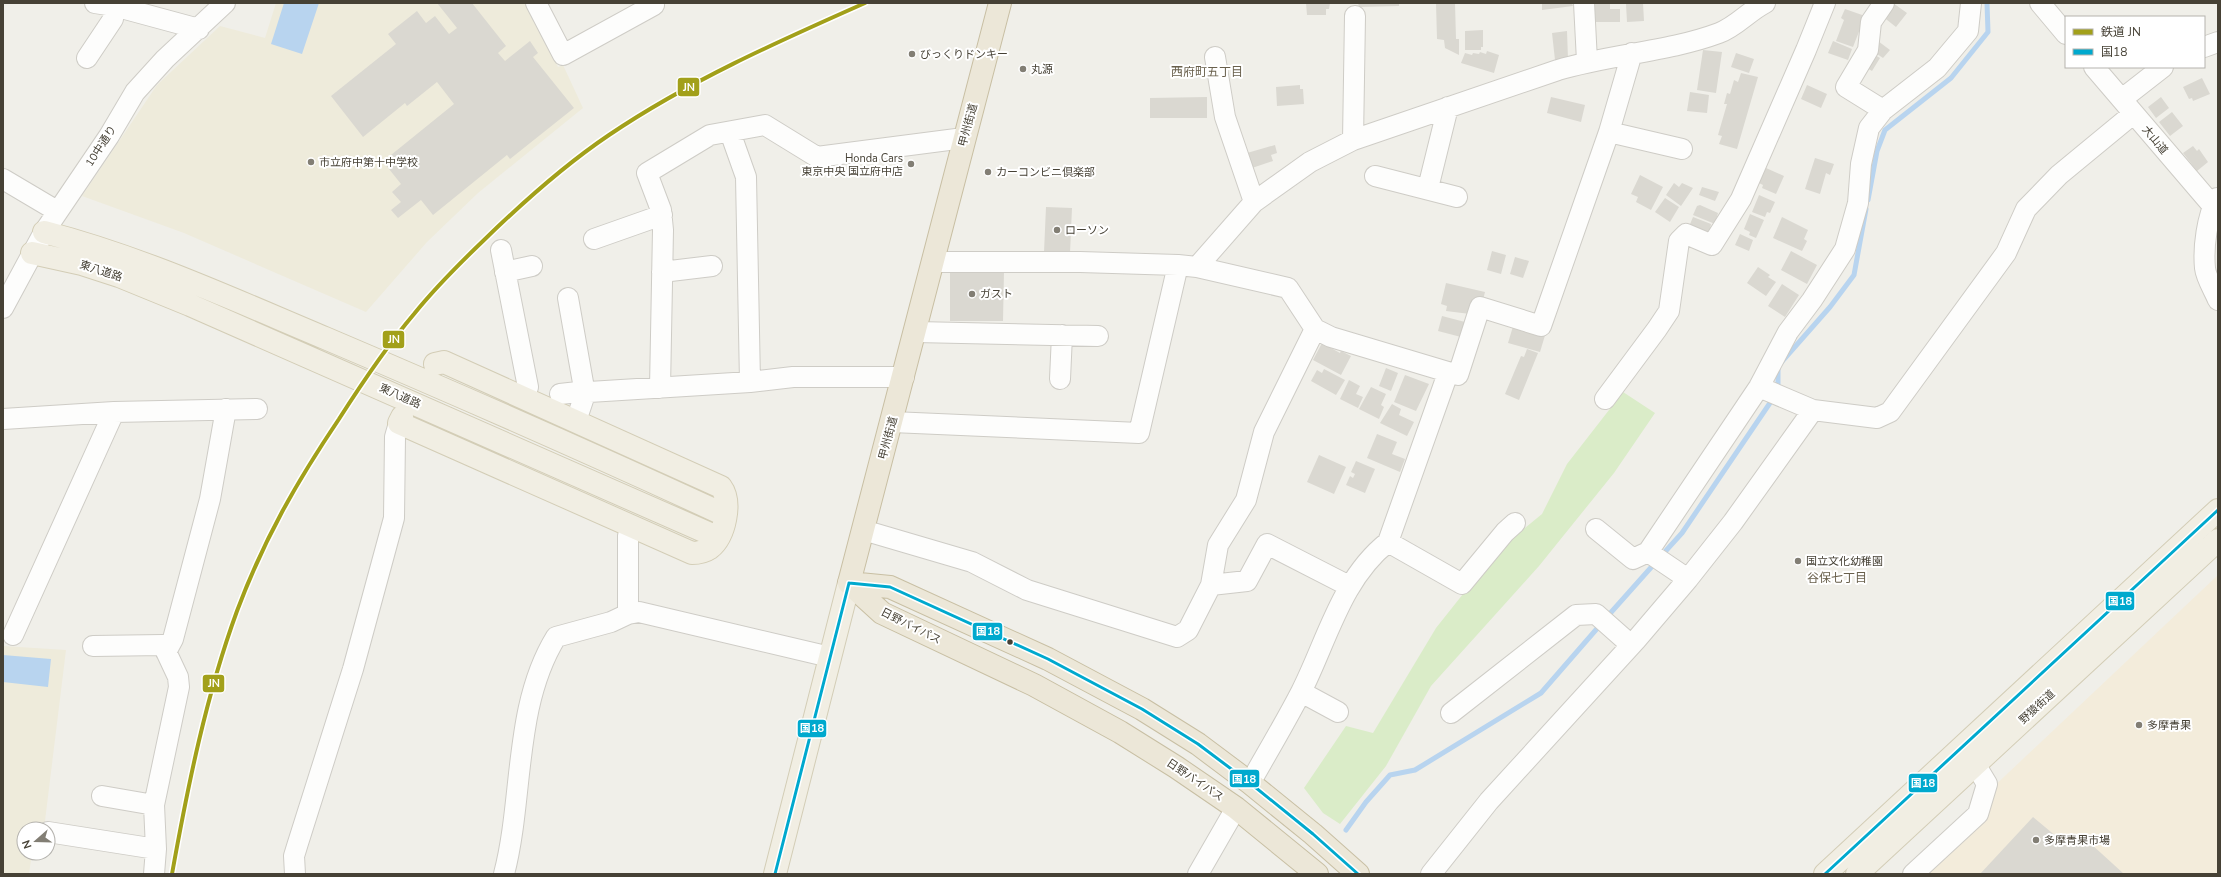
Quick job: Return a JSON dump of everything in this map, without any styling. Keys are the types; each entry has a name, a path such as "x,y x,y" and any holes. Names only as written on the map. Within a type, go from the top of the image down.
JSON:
{"highway":[{"name":"甲州街道","path":"849,583 916,332 964,138 1000,3"},
{"path":"849,583 890,586 1048,659 1142,709 1198,744 1250,783 1281,807 1358,874"},
{"name":"日野バイパス","path":"849,583 882,613 1034,685 1114,728 1176,767 1236,808 1317,874"}],"main road":[{"name":"東八道路","path":"44,232 127,257 335,342 725,515"},
{"name":"東八道路","path":"32,253 82,264 119,276 324,362 718,537"},
{"path":"400,420 692,553 702,552 711,547 718,537 725,515 726,494 721,487 444,362 435,364"},
{"name":"野猿街道","path":"1825,874 2218,510"},
{"name":"野猿街道","path":"1857,874 2218,540"},
{"name":"甲州街道","path":"775,874 849,583"}],"street":[{"name":"10中通り","path":"3,308 44,232 109,136 135,92 165,59 199,29 225,3"},
{"path":"536,3 563,55 654,5 653,3"},
{"path":"1584,3 1587,61"},
{"path":"892,422 1139,433 1188,266 1254,202 1310,162 1353,140 1587,61 1695,40 1720,33 1765,3"},
{"path":"1605,399 1669,311 1679,241 1686,234 1712,245 1741,199 1825,3"},
{"path":"1883,110 1846,87 1868,50 1871,22 1884,3"},
{"path":"1656,557 1770,392 1788,332 1812,300 1844,249 1858,203 1861,164 1869,128 1883,110 1942,63 1968,31 1971,3"},
{"path":"2040,3 2065,33"},
{"path":"105,4 151,9 199,29"},
{"path":"87,58 113,19 105,4"},
{"path":"1353,140 1355,16"},
{"path":"2205,47 2218,42"},
{"path":"933,262 1080,262 1188,266 1288,288 1315,329 1331,337 1458,375 1480,307 1541,326 1609,132 1632,53"},
{"path":"1215,57 1225,117 1254,202"},
{"name":"大山道","path":"2095,68 2216,205"},
{"path":"1770,392 1813,410 1877,418 1890,412 2006,253 2026,209 2162,68"},
{"path":"1428,188 1448,107"},
{"path":"660,388 662,215 647,173 710,135 765,124 817,157 964,138"},
{"path":"730,132 746,177 750,382"},
{"path":"1609,132 1682,149"},
{"path":"1375,176 1428,188 1457,197"},
{"path":"3,179 57,211"},
{"path":"2216,205 2206,237 2205,269 2218,300"},
{"path":"594,239 662,215"},
{"path":"501,250 528,387 524,398"},
{"path":"505,272 532,266"},
{"path":"662,272 712,266"},
{"path":"568,298 585,394 576,421"},
{"path":"863,530 972,562 1027,590 1177,637 1188,630 1211,585 1218,545 1246,500 1264,432 1315,329"},
{"path":"916,332 1098,336"},
{"path":"1060,379 1062,335"},
{"path":"1250,783 1301,692 1349,586 1375,552 1388,542 1448,373"},
{"path":"560,394 578,392 585,394 589,392 750,382 793,377 904,377"},
{"path":"166,652 172,639 210,499 226,409"},
{"path":"3,419 114,412 256,409"},
{"path":"1431,874 1489,801 1631,645 1688,579 1733,522 1813,410"},
{"path":"13,635 114,412"},
{"path":"295,874 294,856 353,668 394,518 395,437 400,420"},
{"path":"1388,542 1462,584 1504,532 1515,523"},
{"path":"628,614 628,536 631,526"},
{"path":"1596,529 1633,559 1656,557 1688,579"},
{"path":"1211,585 1247,581 1267,544 1349,586"},
{"path":"504,874 510,851 524,737 536,682 545,655 556,637 611,622 628,614 639,612 830,657"},
{"path":"1451,713 1576,615 1596,614 1631,645"},
{"path":"94,646 163,645 178,677 179,687 154,805 156,849 154,874"},
{"path":"1301,692 1338,712"},
{"path":"1913,874 1978,814 1987,784 1975,764"},
{"path":"102,796 154,805"},
{"path":"1198,874 1236,808"},
{"path":"56,833 156,849"}],"shaded area":[{"name":"市立府中第十中学校","path":"276,3 527,3 558,67 563,65 583,108 478,193 427,242 366,312 184,233 82,196 157,85 220,26 265,38"},
{"name":"多摩青果","path":"2218,575 2218,874 1901,874"},
{"path":"3,646 66,650 45,821 16,821 16,861 31,861 29,874 3,874"}],"green space":[{"path":"1623,392 1655,413 1614,473 1539,566 1431,686 1386,766 1340,824 1323,813 1304,788 1346,726 1373,733 1436,628 1498,550 1542,514 1567,464"}],"water":[{"path":"284,3 319,3 302,54 271,44"},
{"path":"3,655 51,659 48,687 3,682"}],"building":[{"path":"437,3 472,3 506,46 498,53 505,61 530,41 538,53 533,57 574,108 510,159 507,155 433,215 421,200 398,218 391,210 401,202 392,192 401,184 385,164 394,157 391,155 454,104 437,82 407,106 405,103 363,137 331,96 396,44 388,34 417,11 426,23 435,16 449,34 457,28"},
{"path":"1306,3 1330,3 1329,9 1326,9 1326,15 1307,15"},
{"path":"1358,3 1399,3 1399,6 1359,7"},
{"path":"1436,3 1455,3 1456,39 1459,39 1459,55 1445,48 1444,40 1437,39"},
{"path":"1542,3 1572,3 1573,6 1542,10"},
{"path":"1643,3 1644,21 1627,22 1626,4"},
{"path":"1893,3 1907,13 1896,27 1882,16"},
{"path":"1591,4 1610,4 1610,9 1620,9 1620,22 1591,22"},
{"path":"1845,9 1865,16 1853,47 1836,41 1844,20 1841,18"},
{"path":"1483,30 1483,47 1481,47 1481,50 1465,50 1465,31"},
{"path":"1567,31 1568,59 1555,60 1552,33"},
{"path":"1833,41 1852,49 1848,60 1828,53"},
{"path":"1878,41 1890,50 1883,58 1871,50"},
{"path":"1703,50 1722,52 1716,93 1697,90"},
{"path":"1487,51 1499,55 1494,73 1461,63 1465,53 1472,55 1473,53 1479,54 1480,52 1486,54"},
{"path":"1870,52 1880,58 1872,71 1862,65"},
{"path":"1736,53 1754,59 1749,73 1731,67"},
{"path":"1741,73 1758,77 1737,149 1719,144 1722,136 1718,135 1727,104 1724,104 1727,93 1730,94 1734,80 1738,82"},
{"path":"2202,78 2210,94 2193,101 2192,98 2189,99 2183,87"},
{"path":"1300,85 1300,89 1303,89 1304,104 1277,106 1276,87"},
{"path":"1807,85 1827,94 1821,108 1801,99"},
{"path":"1690,92 1709,95 1707,113 1687,111"},
{"path":"1207,97 1207,118 1150,118 1150,98"},
{"path":"1551,97 1585,105 1581,122 1547,113"},
{"path":"2161,97 2169,108 2156,118 2148,107"},
{"path":"2172,112 2183,126 2170,136 2159,122"},
{"path":"1275,145 1277,153 1271,155 1273,161 1252,168 1247,153"},
{"path":"2193,146 2197,151 2199,149 2208,162 2197,171 2183,153"},
{"path":"1815,158 1834,164 1830,175 1826,173 1820,194 1805,189"},
{"path":"1766,168 1784,176 1776,194 1762,188 1763,185 1759,183"},
{"path":"1640,175 1663,187 1651,210 1636,202 1638,197 1631,194"},
{"path":"1674,183 1679,187 1682,183 1693,188 1681,206 1666,195"},
{"path":"1702,187 1719,192 1715,201 1699,195"},
{"path":"1759,195 1775,202 1770,213 1767,212 1765,217 1752,212"},
{"path":"1665,198 1679,207 1670,222 1655,212"},
{"path":"1700,205 1718,213 1715,224 1693,215 1697,206"},
{"path":"1046,207 1072,208 1070,253 1044,252"},
{"path":"1750,214 1764,220 1756,238 1749,235 1750,232 1744,229"},
{"path":"1693,217 1711,224 1709,235 1688,229"},
{"path":"1782,217 1808,230 1804,239 1807,241 1802,251 1773,238"},
{"path":"1740,234 1753,240 1749,251 1735,245"},
{"path":"1492,251 1506,255 1501,274 1487,270"},
{"path":"1791,251 1817,265 1807,284 1781,270"},
{"path":"1515,257 1529,261 1523,278 1510,274"},
{"path":"1758,267 1770,275 1768,277 1776,282 1766,296 1747,283"},
{"path":"950,270 1004,271 1003,321 950,321"},
{"path":"1446,283 1485,292 1482,304 1470,314 1446,311 1447,306 1441,304"},
{"path":"1782,284 1799,295 1785,317 1768,306"},
{"path":"1442,316 1465,322 1461,337 1438,331"},
{"path":"1514,323 1546,332 1540,352 1508,343"},
{"path":"1322,343 1340,353 1341,351 1351,356 1341,375 1313,360"},
{"path":"1527,349 1538,353 1519,400 1505,394 1521,356 1524,357"},
{"path":"1386,368 1398,373 1391,391 1379,386"},
{"path":"1324,369 1345,380 1336,395 1311,381 1317,370 1322,373"},
{"path":"1405,375 1429,384 1416,411 1394,402"},
{"path":"1349,380 1360,386 1356,394 1363,397 1358,408 1340,399"},
{"path":"1371,387 1386,394 1381,405 1384,407 1379,419 1359,409"},
{"path":"1392,404 1401,409 1399,415 1414,422 1407,436 1380,423"},
{"path":"1377,434 1397,442 1392,454 1405,459 1400,472 1367,458"},
{"path":"1319,455 1346,467 1334,494 1307,482"},
{"path":"1356,461 1375,469 1365,493 1346,485 1350,476 1353,478 1355,474 1351,472"},
{"name":"多摩青果市場","path":"2033,817 2069,847 2079,833 2124,874 1980,874"}],"waterway":[{"path":"1868,200 1877,151 1885,130 1951,78 1988,32 1987,3"},
{"path":"1778,391 1778,366 1830,307 1854,275 1866,209"},
{"path":"1662,555 1682,533 1774,397"},
{"path":"1606,618 1655,563"},
{"path":"1346,830 1366,802 1390,775 1415,770 1541,693 1601,624"}],"rail line":[{"name":"JN","path":"172,874 191,774 207,708 226,643 247,585 270,535 295,489 323,443 384,352 447,276 543,185 575,159 639,115 670,97 734,63 865,3"}],"transit line":[{"name":"国18","path":"1825,874 2218,510"},
{"name":"国18","path":"849,583 890,587 1048,659 1142,709 1198,744 1250,783 1313,834 1358,874"},
{"name":"国18","path":"775,874 849,583"}],"place":[{"name":"びっくりドンキー","path":"912,54"},
{"name":"丸源","path":"1023,69"},
{"name":"市立府中第十中学校","path":"311,162"},
{"name":"Honda Cars 東京中央 国立府中店","path":"911,164"},
{"name":"カーコンビニ倶楽部","path":"988,172"},
{"name":"ローソン","path":"1057,230"},
{"name":"ガスト","path":"972,294"},
{"name":"国立文化幼稚園","path":"1798,561"},
{"name":"多摩青果","path":"2139,725"},
{"name":"多摩青果市場","path":"2036,840"}],"district":[{"name":"西府町五丁目","path":"1207,72"},
{"name":"谷保七丁目","path":"1837,578"}]}
